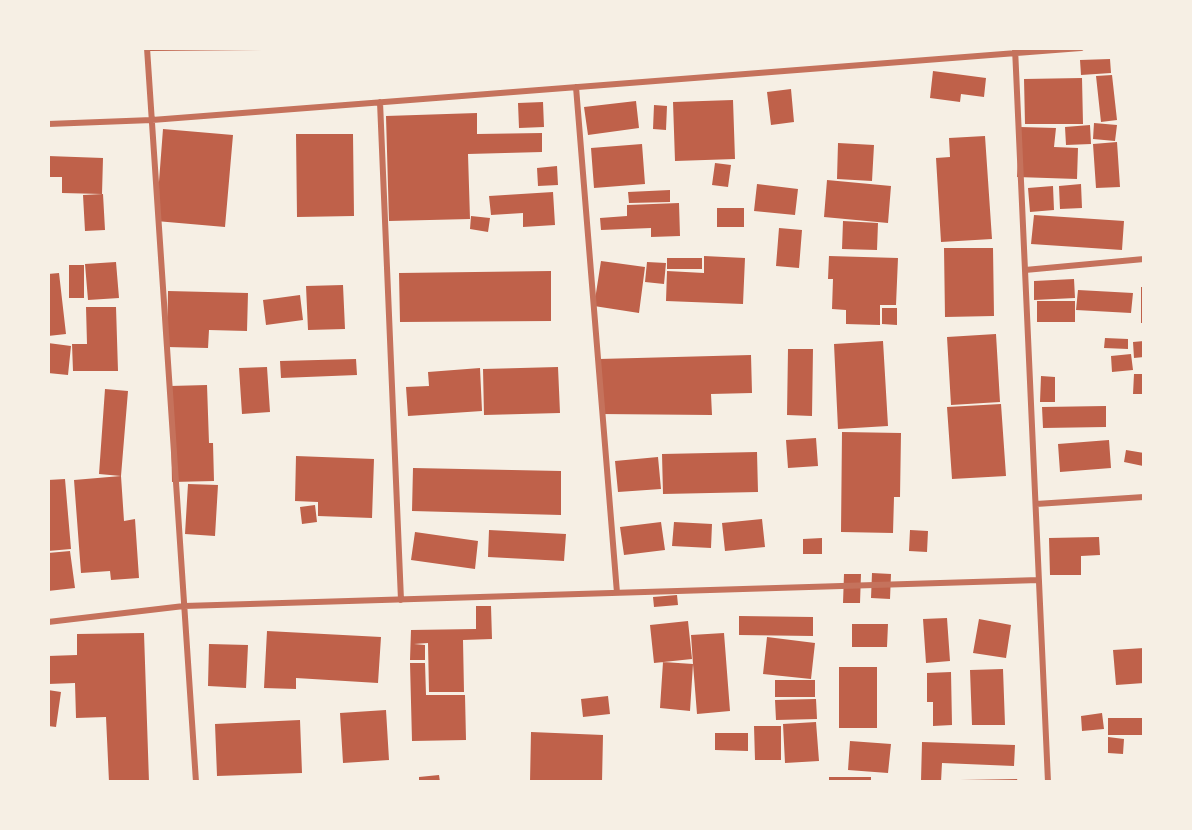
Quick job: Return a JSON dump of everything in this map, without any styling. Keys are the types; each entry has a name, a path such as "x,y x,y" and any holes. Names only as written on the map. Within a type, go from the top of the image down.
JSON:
{"street":[{"path":"147,48 196,782"},
{"path":"48,124 152,120 1015,51 1081,48"},
{"path":"1015,51 1048,782"},
{"path":"576,87 617,593"},
{"path":"380,102 401,600"},
{"path":"1025,270 1144,259"},
{"path":"1036,504 1144,497"},
{"path":"48,622 184,606 1039,580"}],"building":[{"path":"150,48 262,48 262,50 150,51"},
{"path":"1110,59 1111,73 1081,75 1080,60"},
{"path":"933,71 986,78 984,97 961,94 960,102 930,98"},
{"path":"1112,75 1117,120 1101,122 1096,76"},
{"path":"1082,78 1083,124 1025,124 1024,79"},
{"path":"791,89 794,122 771,125 767,92"},
{"path":"733,100 735,159 675,161 673,102"},
{"path":"636,101 639,128 588,135 584,107"},
{"path":"543,102 544,127 519,128 518,103"},
{"path":"654,105 667,106 666,130 653,129"},
{"path":"477,113 477,134 542,133 542,152 468,154 470,219 389,221 386,116"},
{"path":"1094,123 1117,125 1115,141 1093,139"},
{"path":"1090,125 1091,144 1066,145 1065,127"},
{"path":"1020,127 1056,128 1054,147 1078,148 1077,179 1017,177"},
{"path":"163,129 233,135 225,227 156,221"},
{"path":"296,134 353,134 354,216 297,217"},
{"path":"985,136 992,239 941,242 936,158 950,157 949,138"},
{"path":"1117,142 1120,187 1096,188 1093,144"},
{"path":"838,143 874,145 872,181 837,179"},
{"path":"642,144 645,184 594,188 591,148"},
{"path":"48,156 103,158 102,194 62,193 62,177 48,177"},
{"path":"715,163 731,165 728,187 712,185"},
{"path":"557,166 558,185 538,186 537,168"},
{"path":"827,180 891,186 888,223 824,217"},
{"path":"757,184 798,189 795,215 754,211"},
{"path":"1081,184 1082,208 1060,209 1059,186"},
{"path":"1053,186 1054,210 1030,212 1028,188"},
{"path":"670,190 670,202 629,203 628,192"},
{"path":"553,192 555,225 523,227 523,213 491,215 489,196"},
{"path":"103,194 105,230 85,231 83,195"},
{"path":"679,203 680,236 651,237 651,228 601,230 600,218 627,216 627,205"},
{"path":"717,208 744,208 744,227 717,227"},
{"path":"1034,215 1124,221 1122,250 1031,244"},
{"path":"471,216 490,218 488,232 470,229"},
{"path":"843,221 878,223 877,250 842,249"},
{"path":"779,228 802,230 799,268 776,266"},
{"path":"944,248 993,248 994,316 945,317"},
{"path":"704,256 745,258 743,304 666,301 667,271 704,273"},
{"path":"829,256 898,258 896,305 880,305 880,325 846,324 846,310 832,309 833,279 828,279"},
{"path":"667,258 702,258 702,269 667,269"},
{"path":"601,261 645,267 639,313 594,306"},
{"path":"116,262 119,298 88,300 85,264"},
{"path":"647,262 666,263 664,284 645,282"},
{"path":"69,265 84,265 84,298 69,298"},
{"path":"551,271 551,321 400,322 399,273"},
{"path":"59,273 66,334 48,336 48,274"},
{"path":"1074,279 1075,298 1034,300 1034,281"},
{"path":"343,285 345,329 308,330 306,286"},
{"path":"1141,287 1144,287 1144,323 1141,323"},
{"path":"1078,290 1133,293 1131,313 1076,310"},
{"path":"168,291 248,293 247,331 209,330 208,348 167,347"},
{"path":"300,295 303,320 266,325 263,300"},
{"path":"1037,301 1075,301 1075,322 1037,322"},
{"path":"86,307 116,307 118,371 73,371 72,344 87,344"},
{"path":"882,308 897,308 897,325 882,324"},
{"path":"996,334 1000,402 951,405 947,337"},
{"path":"1105,338 1128,339 1128,349 1104,348"},
{"path":"883,341 888,426 838,429 834,344"},
{"path":"1144,341 1144,357 1134,358 1133,342"},
{"path":"48,343 71,346 68,375 48,373"},
{"path":"788,349 813,349 812,416 787,415"},
{"path":"1131,354 1133,370 1112,372 1111,356"},
{"path":"751,355 752,393 711,394 712,415 601,414 599,359"},
{"path":"356,359 357,375 281,378 280,361"},
{"path":"267,367 270,412 242,414 239,368"},
{"path":"558,367 560,413 484,415 483,369"},
{"path":"480,368 482,411 408,416 406,387 429,386 428,372"},
{"path":"1134,374 1144,374 1144,394 1133,394"},
{"path":"1041,376 1055,377 1055,402 1040,402"},
{"path":"207,385 209,443 213,443 214,481 172,482 170,386"},
{"path":"105,389 128,391 121,476 99,474"},
{"path":"1001,404 1006,476 952,479 947,407"},
{"path":"1106,406 1106,427 1043,428 1042,407"},
{"path":"842,432 901,433 900,497 894,497 893,533 841,532"},
{"path":"816,438 818,466 788,468 786,440"},
{"path":"1109,440 1111,468 1060,472 1058,444"},
{"path":"1126,450 1144,453 1143,466 1124,462"},
{"path":"757,452 758,492 663,494 662,454"},
{"path":"296,456 374,459 372,518 318,516 318,502 295,501"},
{"path":"658,457 661,489 618,492 615,461"},
{"path":"413,468 561,471 561,515 412,511"},
{"path":"121,476 124,521 135,519 139,578 111,580 110,571 81,573 74,480"},
{"path":"65,479 71,549 48,551 48,480"},
{"path":"188,484 218,485 215,536 185,534"},
{"path":"315,505 317,522 302,524 300,507"},
{"path":"762,519 765,547 725,551 722,523"},
{"path":"661,522 665,550 624,555 620,527"},
{"path":"674,522 712,524 711,548 672,546"},
{"path":"489,530 566,534 564,561 488,557"},
{"path":"910,530 928,531 927,552 909,551"},
{"path":"415,532 478,541 475,569 411,560"},
{"path":"1099,537 1100,555 1081,556 1081,575 1050,575 1049,538"},
{"path":"822,538 822,554 803,554 803,539"},
{"path":"70,551 75,588 48,591 48,553"},
{"path":"872,573 891,574 890,599 871,598"},
{"path":"844,574 861,574 860,603 843,603"},
{"path":"677,595 678,605 654,607 653,597"},
{"path":"476,606 491,606 492,639 463,640 464,692 429,692 428,643 414,644 425,645 425,660 410,660 411,630 476,629"},
{"path":"739,616 813,617 813,636 739,635"},
{"path":"947,618 950,661 926,663 923,619"},
{"path":"979,619 1011,625 1006,658 973,653"},
{"path":"688,621 692,659 654,663 650,625"},
{"path":"852,624 888,624 887,647 852,647"},
{"path":"267,631 381,637 378,683 296,678 296,689 264,688"},
{"path":"144,633 149,782 109,782 106,717 76,718 75,683 48,684 48,656 77,655 77,634"},
{"path":"724,633 730,711 697,714 691,635"},
{"path":"767,637 815,643 811,679 763,674"},
{"path":"209,644 248,645 246,688 208,686"},
{"path":"1144,648 1144,683 1116,685 1113,650"},
{"path":"663,662 693,664 690,711 660,708"},
{"path":"410,663 425,663 426,695 465,695 466,740 412,741"},
{"path":"839,667 877,667 877,728 839,728"},
{"path":"1003,669 1005,725 972,725 970,670"},
{"path":"951,672 952,725 933,726 933,702 927,702 927,673"},
{"path":"775,680 815,680 815,697 775,697"},
{"path":"48,690 61,692 56,727 48,726"},
{"path":"608,696 610,714 583,717 581,699"},
{"path":"816,699 817,719 776,720 775,700"},
{"path":"386,710 389,760 343,763 340,713"},
{"path":"1102,713 1104,729 1082,731 1081,716"},
{"path":"1108,718 1144,718 1144,735 1108,735"},
{"path":"300,720 302,773 217,776 215,724"},
{"path":"816,722 819,761 785,763 783,724"},
{"path":"754,726 781,726 781,760 755,760"},
{"path":"531,732 603,735 602,782 530,782"},
{"path":"715,733 748,733 748,751 715,750"},
{"path":"1108,737 1124,739 1123,754 1108,753"},
{"path":"850,741 891,744 888,773 848,770"},
{"path":"922,742 1015,745 1014,766 942,763 941,782 921,781"},
{"path":"439,775 440,782 419,782 419,777"},
{"path":"829,777 871,777 871,782 829,782"},
{"path":"1017,779 1018,782 960,782 960,780"}]}
